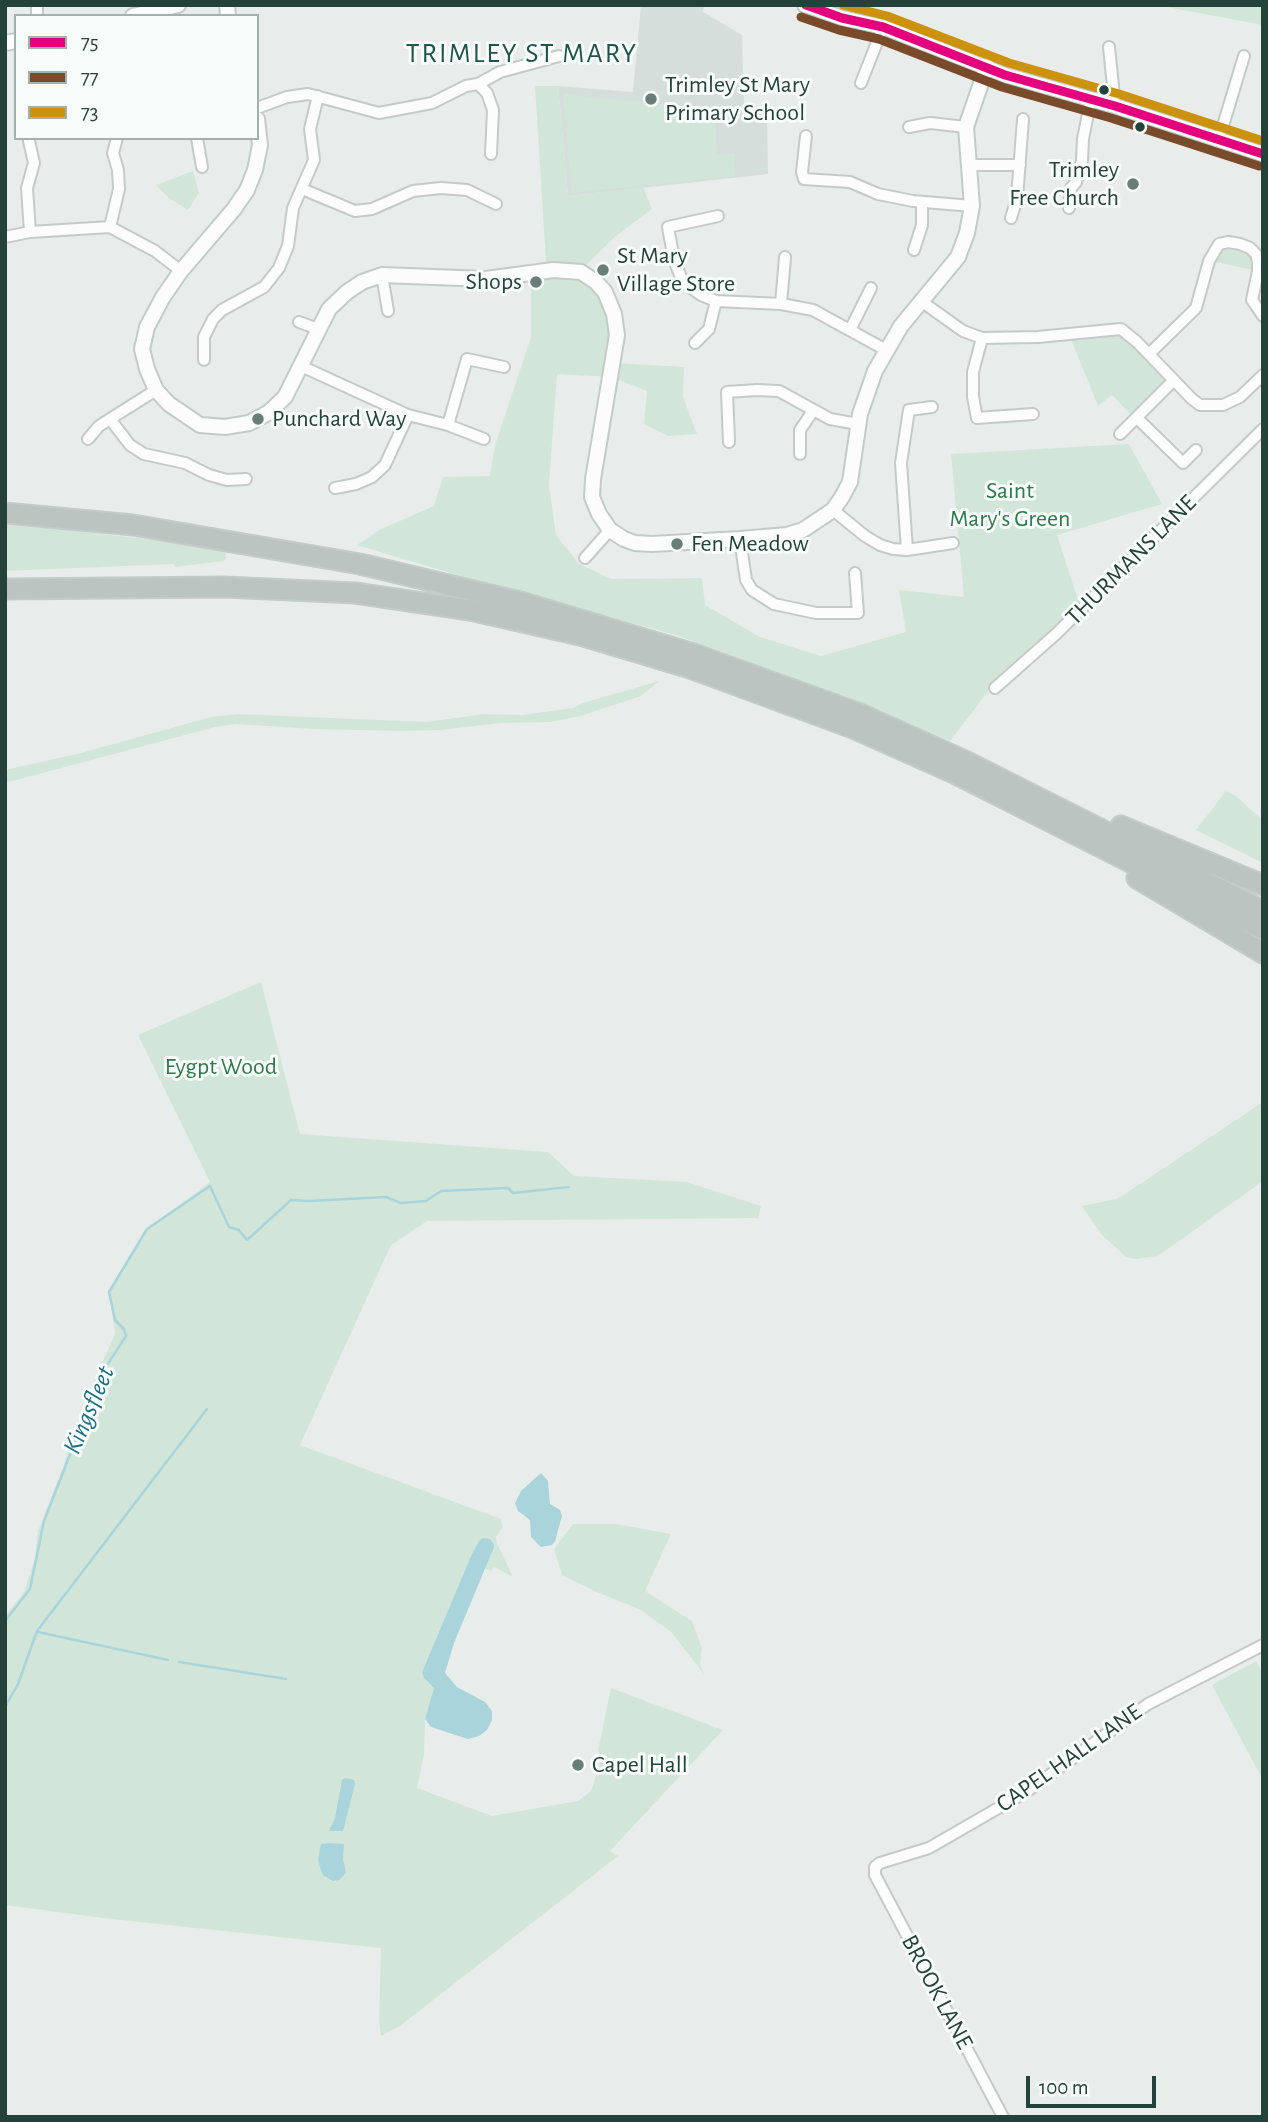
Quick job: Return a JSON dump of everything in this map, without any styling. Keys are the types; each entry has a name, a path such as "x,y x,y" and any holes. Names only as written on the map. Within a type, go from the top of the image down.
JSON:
{"highway":[{"path":"5,513 133,525 360,564 586,621 707,658 860,714 929,753 1041,798 1263,911"},
{"path":"5,589 264,587 355,593 470,610 568,632 690,668 929,753"},
{"path":"960,767 1073,834 1263,929"},
{"path":"1041,798 1073,806 1263,885"},
{"path":"1073,834 1101,857 1263,953"}],"street":[{"path":"141,14 178,5"},
{"path":"806,5 843,12 1005,75 1115,106 1263,155"},
{"path":"861,83 883,27"},
{"path":"1109,47 1115,106"},
{"path":"1219,139 1244,55"},
{"path":"259,107 298,95 318,96 379,113 432,103 500,72 559,56"},
{"path":"259,136 255,170 247,190 181,271 147,327 142,349 147,369 156,390 169,404 200,425 225,427 250,423 268,413 285,397 330,309 362,282 382,275 486,279 570,270 581,272 596,282 610,302 617,335 592,497 610,530 624,539 652,544 787,535 803,530 833,510 850,482 858,424 866,391 886,350 921,301 958,257 967,233 972,206 967,127 987,66"},
{"path":"478,84 487,93 493,110 491,154"},
{"path":"204,360 204,337 213,319 222,310 264,287 279,268 288,246 293,208 314,160 310,129 318,96"},
{"path":"1069,208 1071,188 1076,182 1082,161 1083,139 1091,99"},
{"path":"1012,218 1017,198 1023,119"},
{"path":"909,127 930,123 967,127"},
{"path":"806,136 802,172 804,178 850,182 878,194 922,202 972,206"},
{"path":"110,227 119,189 118,170 113,153 116,140"},
{"path":"197,140 202,167"},
{"path":"29,141 34,163 27,188 30,232"},
{"path":"971,165 1020,165"},
{"path":"303,189 355,211 372,209 413,191 441,188 467,190 496,204"},
{"path":"914,250 922,225 922,202"},
{"path":"718,216 668,227 674,260 684,282 701,295 716,301 781,304 813,310 886,350"},
{"path":"5,237 30,232 110,227 155,251 181,271"},
{"path":"1149,354 1196,308 1209,261 1219,244 1240,244 1256,254 1258,271 1252,300 1263,316"},
{"path":"781,304 785,257"},
{"path":"382,275 388,311"},
{"path":"850,330 871,288"},
{"path":"695,343 709,329 716,301"},
{"path":"921,301 963,331 982,338 1038,337 1121,328 1200,405 1223,405 1240,397 1263,375"},
{"path":"299,322 318,329"},
{"path":"982,338 973,372 973,397 977,418 1033,414"},
{"path":"448,425 467,359 504,367"},
{"path":"301,366 408,415 448,425 484,439"},
{"path":"1120,434 1173,381"},
{"path":"88,439 99,426 156,390"},
{"path":"729,442 727,392 779,391 830,419 858,424"},
{"path":"907,550 901,463 909,410 932,407"},
{"path":"800,454 800,430 813,411"},
{"path":"335,488 356,484 372,477 385,465 408,415"},
{"path":"1137,418 1183,463 1196,450"},
{"path":"110,419 130,445 144,454 186,463 209,475 227,480 246,479"},
{"name":"THURMANS LANE","path":"995,688 1060,630 1263,429"},
{"path":"833,510 880,545 907,550 953,544"},
{"path":"585,558 610,530"},
{"path":"740,539 746,580 752,590 774,604 816,612 858,613 855,573"},
{"name":"CAPEL HALL LANE","path":"875,1867 880,1863 929,1848 1026,1792 1148,1704 1263,1645"},
{"name":"BROOK LANE","path":"875,1867 875,1875 1003,2117"}],"shaded area":[{"name":"Trimley St Mary Primary School","path":"641,5 704,5 703,12 742,35 744,106 767,106 768,174 568,196 558,86 633,92"}],"green space":[{"path":"1156,5 1263,5 1263,25"},
{"path":"535,86 558,86 568,196 643,187 652,209 616,236 585,266 546,262"},
{"path":"563,94 715,110 717,154 734,153 735,176 572,193"},
{"path":"193,171 199,193 188,210 169,198 156,185"},
{"path":"1223,247 1251,254 1255,260 1253,270 1215,262 1217,252"},
{"name":"Saint Mary's Green","path":"570,270 605,292 614,363 684,367 683,397 697,434 668,436 644,424 647,391 612,377 557,374 549,485 556,535 579,564 612,579 702,578 705,605 760,637 821,656 906,632 899,590 964,597 951,454 1129,444 1162,504 1057,535 1080,606 990,689 950,741 854,701 679,636 357,545 381,529 434,506 443,477 490,476 495,445 531,337 531,273"},
{"path":"1116,334 1132,345 1166,382 1133,417 1112,395 1098,406 1070,337"},
{"path":"5,525 225,548 226,559 175,567 174,564 5,571"},
{"path":"659,681 641,696 580,716 551,722 403,731 236,724 215,727 5,783 5,770 81,753 211,717 237,714 427,722 484,714 523,715 573,708"},
{"path":"1226,791 1236,796 1263,821 1263,863 1196,830"},
{"name":"Eygpt Wood","path":"261,982 300,1134 548,1152 574,1176 687,1182 761,1206 758,1218 427,1221 391,1245 300,1445 501,1519 503,1527 496,1537 497,1543 513,1577 494,1567 491,1571 484,1568 492,1552 479,1541 422,1671 424,1678 434,1688 425,1719 424,1755 417,1788 492,1816 578,1801 591,1791 601,1760 598,1750 611,1688 723,1730 610,1851 618,1856 400,2026 381,2036 381,1948 5,1905 5,1616 24,1592 35,1559 38,1531 85,1401 115,1334 109,1292 147,1229 210,1182 138,1035"},
{"path":"1263,1102 1263,1181 1158,1256 1135,1259 1126,1257 1102,1235 1082,1206 1116,1199 1125,1194"},
{"path":"573,1524 616,1524 671,1534 645,1591 692,1621 702,1648 700,1664 704,1674 671,1632 641,1610 562,1575 554,1549"},
{"path":"1256,1661 1263,1674 1263,1780 1212,1685"}],"water":[{"path":"541,1473 548,1481 550,1504 560,1510 562,1516 555,1541 552,1545 541,1547 531,1537 530,1520 518,1511 515,1503 521,1491"},
{"path":"483,1538 490,1539 494,1547 454,1643 445,1673 457,1687 485,1702 492,1711 492,1720 487,1730 468,1739 431,1727 425,1719 434,1688 422,1672 472,1554"},
{"path":"342,1780 354,1780 355,1784 343,1831 329,1831 335,1818"},
{"path":"321,1844 344,1844 346,1873 339,1880 333,1881 323,1875 318,1860"}],"waterway":[{"name":"Kingsfleet","path":"5,1621 30,1589 44,1521 102,1373 126,1336 124,1329 115,1320 109,1292 147,1229 210,1186 229,1227 239,1230 247,1240 291,1200 386,1197 401,1203 426,1201 441,1191 508,1188 513,1193 569,1187"},
{"path":"5,1707 18,1684 37,1631 207,1409"},
{"path":"38,1632 168,1660"},
{"path":"179,1662 286,1679"}],"transit line":[{"name":"75","path":"806,5 842,18 883,27 1005,75 1115,106 1263,154"},
{"name":"73","path":"843,5 887,16 1009,63 1119,94 1263,141"},
{"name":"77","path":"801,17 839,30 879,39 1002,87 1111,118 1259,166"}],"place":[{"name":"Trimley St Mary Primary School","path":"651,99"},
{"name":"Trimley Free Church","path":"1133,184"},
{"name":"St Mary Village Store","path":"603,270"},
{"name":"Shops","path":"536,282"},
{"name":"Punchard Way","path":"258,419"},
{"name":"Fen Meadow","path":"677,544"},
{"name":"Capel Hall","path":"578,1765"}],"district":[{"name":"TRIMLEY ST MARY","path":"522,54"}]}
